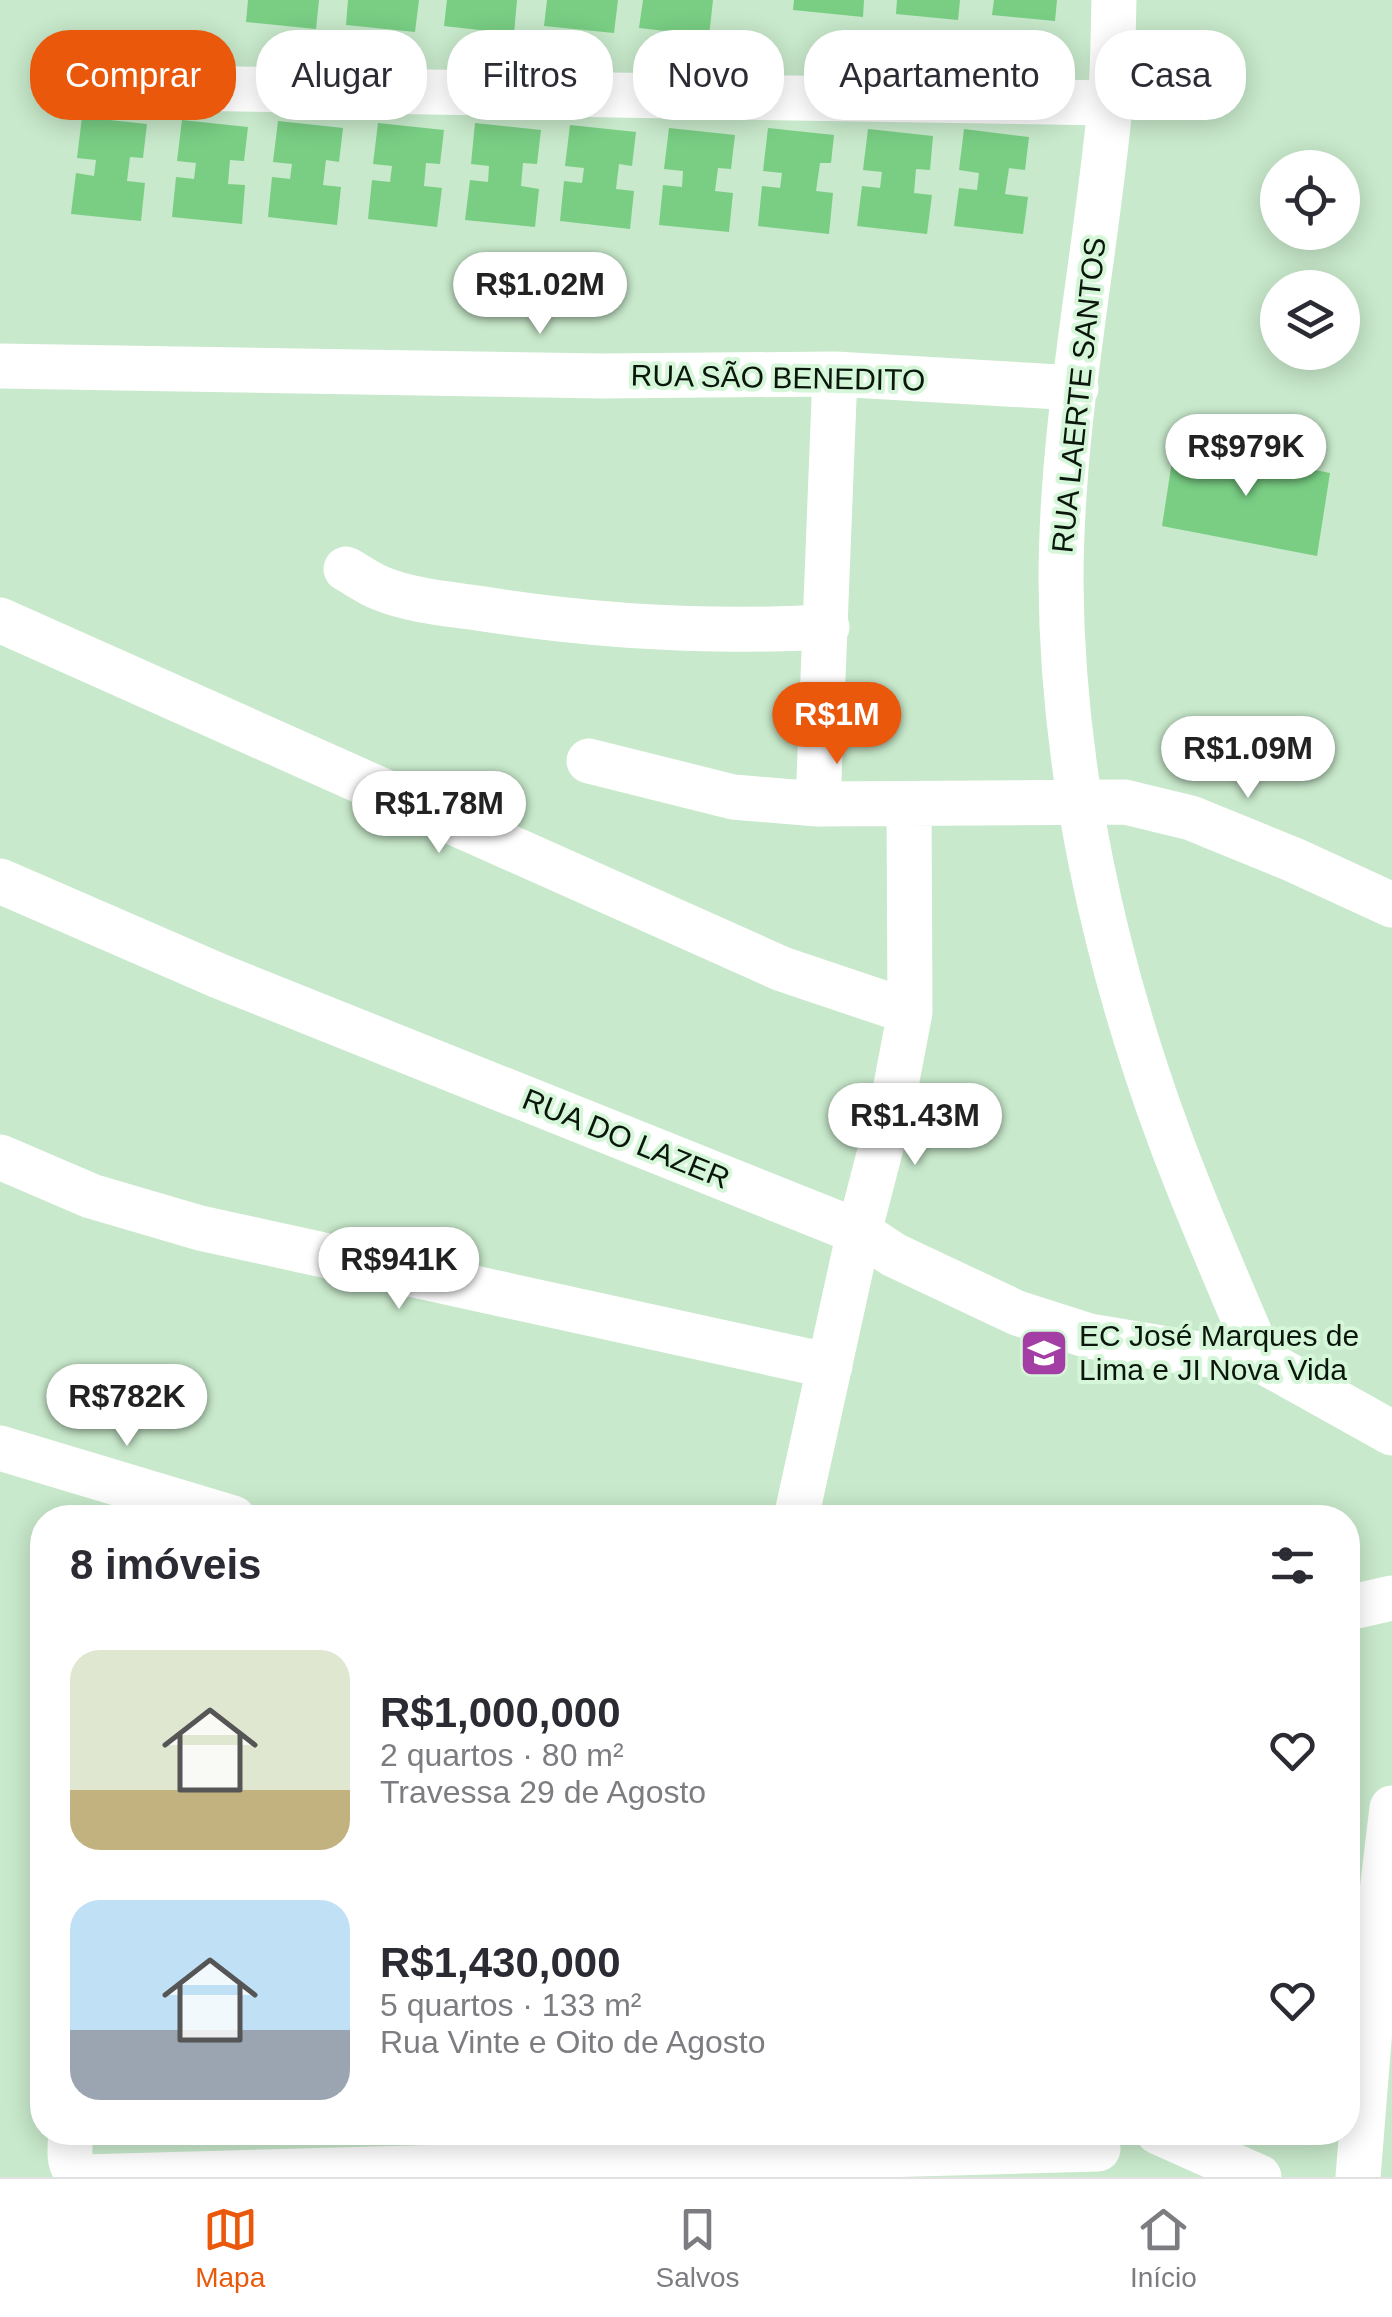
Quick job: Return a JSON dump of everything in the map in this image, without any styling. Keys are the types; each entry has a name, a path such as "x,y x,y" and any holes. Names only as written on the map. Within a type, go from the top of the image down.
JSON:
{"street":[{"name":"RUA LAERTE SANTOS","path":"1113,30 1114,0"},
{"path":"236,89 1095,103"},
{"name":"RUA LAERTE SANTOS","path":"1108,120 1064,501 1061,583 1080,803 1124,992 1168,1135 1261,1360"},
{"name":"RUA SÃO BENEDITO","path":"0,366 603,376 835,374 1076,388"},
{"path":"818,804 835,374"},
{"path":"346,570 381,588 441,603 521,615 599,624 754,631 827,627"},
{"path":"0,620 782,969 910,1012"},
{"path":"589,761 733,798 818,804 1125,802 1191,818 1392,905"},
{"path":"799,1505 893,1102 910,1012 909,804"},
{"name":"RUA DO LAZER","path":"0,881 219,976 860,1232 894,1255 1018,1313 1090,1336 1190,1354 1261,1360"},
{"path":"0,1157 91,1196 200,1228 830,1366"},
{"path":"1261,1360 1392,1432"},
{"path":"0,1448 191,1505"},
{"path":"1360,1605 1392,1598"},
{"path":"1358,2177 1379,1916 1392,1808"},
{"path":"70,2145 73,2170 82,2177 1096,2153"},
{"path":"1187,2145 1257,2177"}],"building":[{"path":"248,0 319,0 316,29 246,22"},
{"path":"348,0 419,0 415,30 346,25"},
{"path":"447,0 517,0 514,30 444,26"},
{"path":"547,0 618,0 614,33 544,26"},
{"path":"643,0 713,0 710,30 639,28"},
{"path":"794,0 864,0 863,17 793,10"},
{"path":"897,0 960,0 958,20 896,14"},
{"path":"994,0 1057,0 1055,21 992,15"},
{"path":"82,120 147,124 143,158 130,157 127,181 145,183 141,221 71,214 76,173 94,176 96,160 77,158"},
{"path":"182,120 248,127 244,161 230,160 228,184 245,185 242,224 172,217 176,177 194,179 196,163 177,161"},
{"path":"278,121 343,128 339,162 326,160 323,185 341,187 337,225 268,217 272,177 290,179 292,164 273,162"},
{"path":"378,123 444,130 440,164 426,163 424,186 442,188 437,227 368,219 372,180 390,182 392,166 373,164"},
{"path":"475,123 541,130 537,164 523,163 521,186 539,189 535,227 465,220 470,180 488,182 489,166 471,164"},
{"path":"570,125 636,132 632,166 619,164 616,189 634,191 630,229 560,221 564,181 582,183 584,168 565,166"},
{"path":"669,128 735,135 731,169 718,168 715,191 733,193 729,232 659,225 663,185 682,187 683,171 664,169"},
{"path":"768,128 834,135 831,163 820,163 816,191 833,193 829,234 758,226 762,186 780,188 782,173 763,171"},
{"path":"868,129 933,136 930,170 916,169 914,193 932,195 927,234 857,226 862,186 880,188 882,172 863,170"},
{"path":"964,129 1029,137 1025,170 1009,168 1005,194 1028,197 1023,234 954,226 959,188 977,190 979,173 959,170"},
{"path":"1175,442 1330,473 1317,556 1162,526"}],"place":[{"name":"EC José Marques de Lima e JI Nova Vida","path":"1044,1353"}]}
